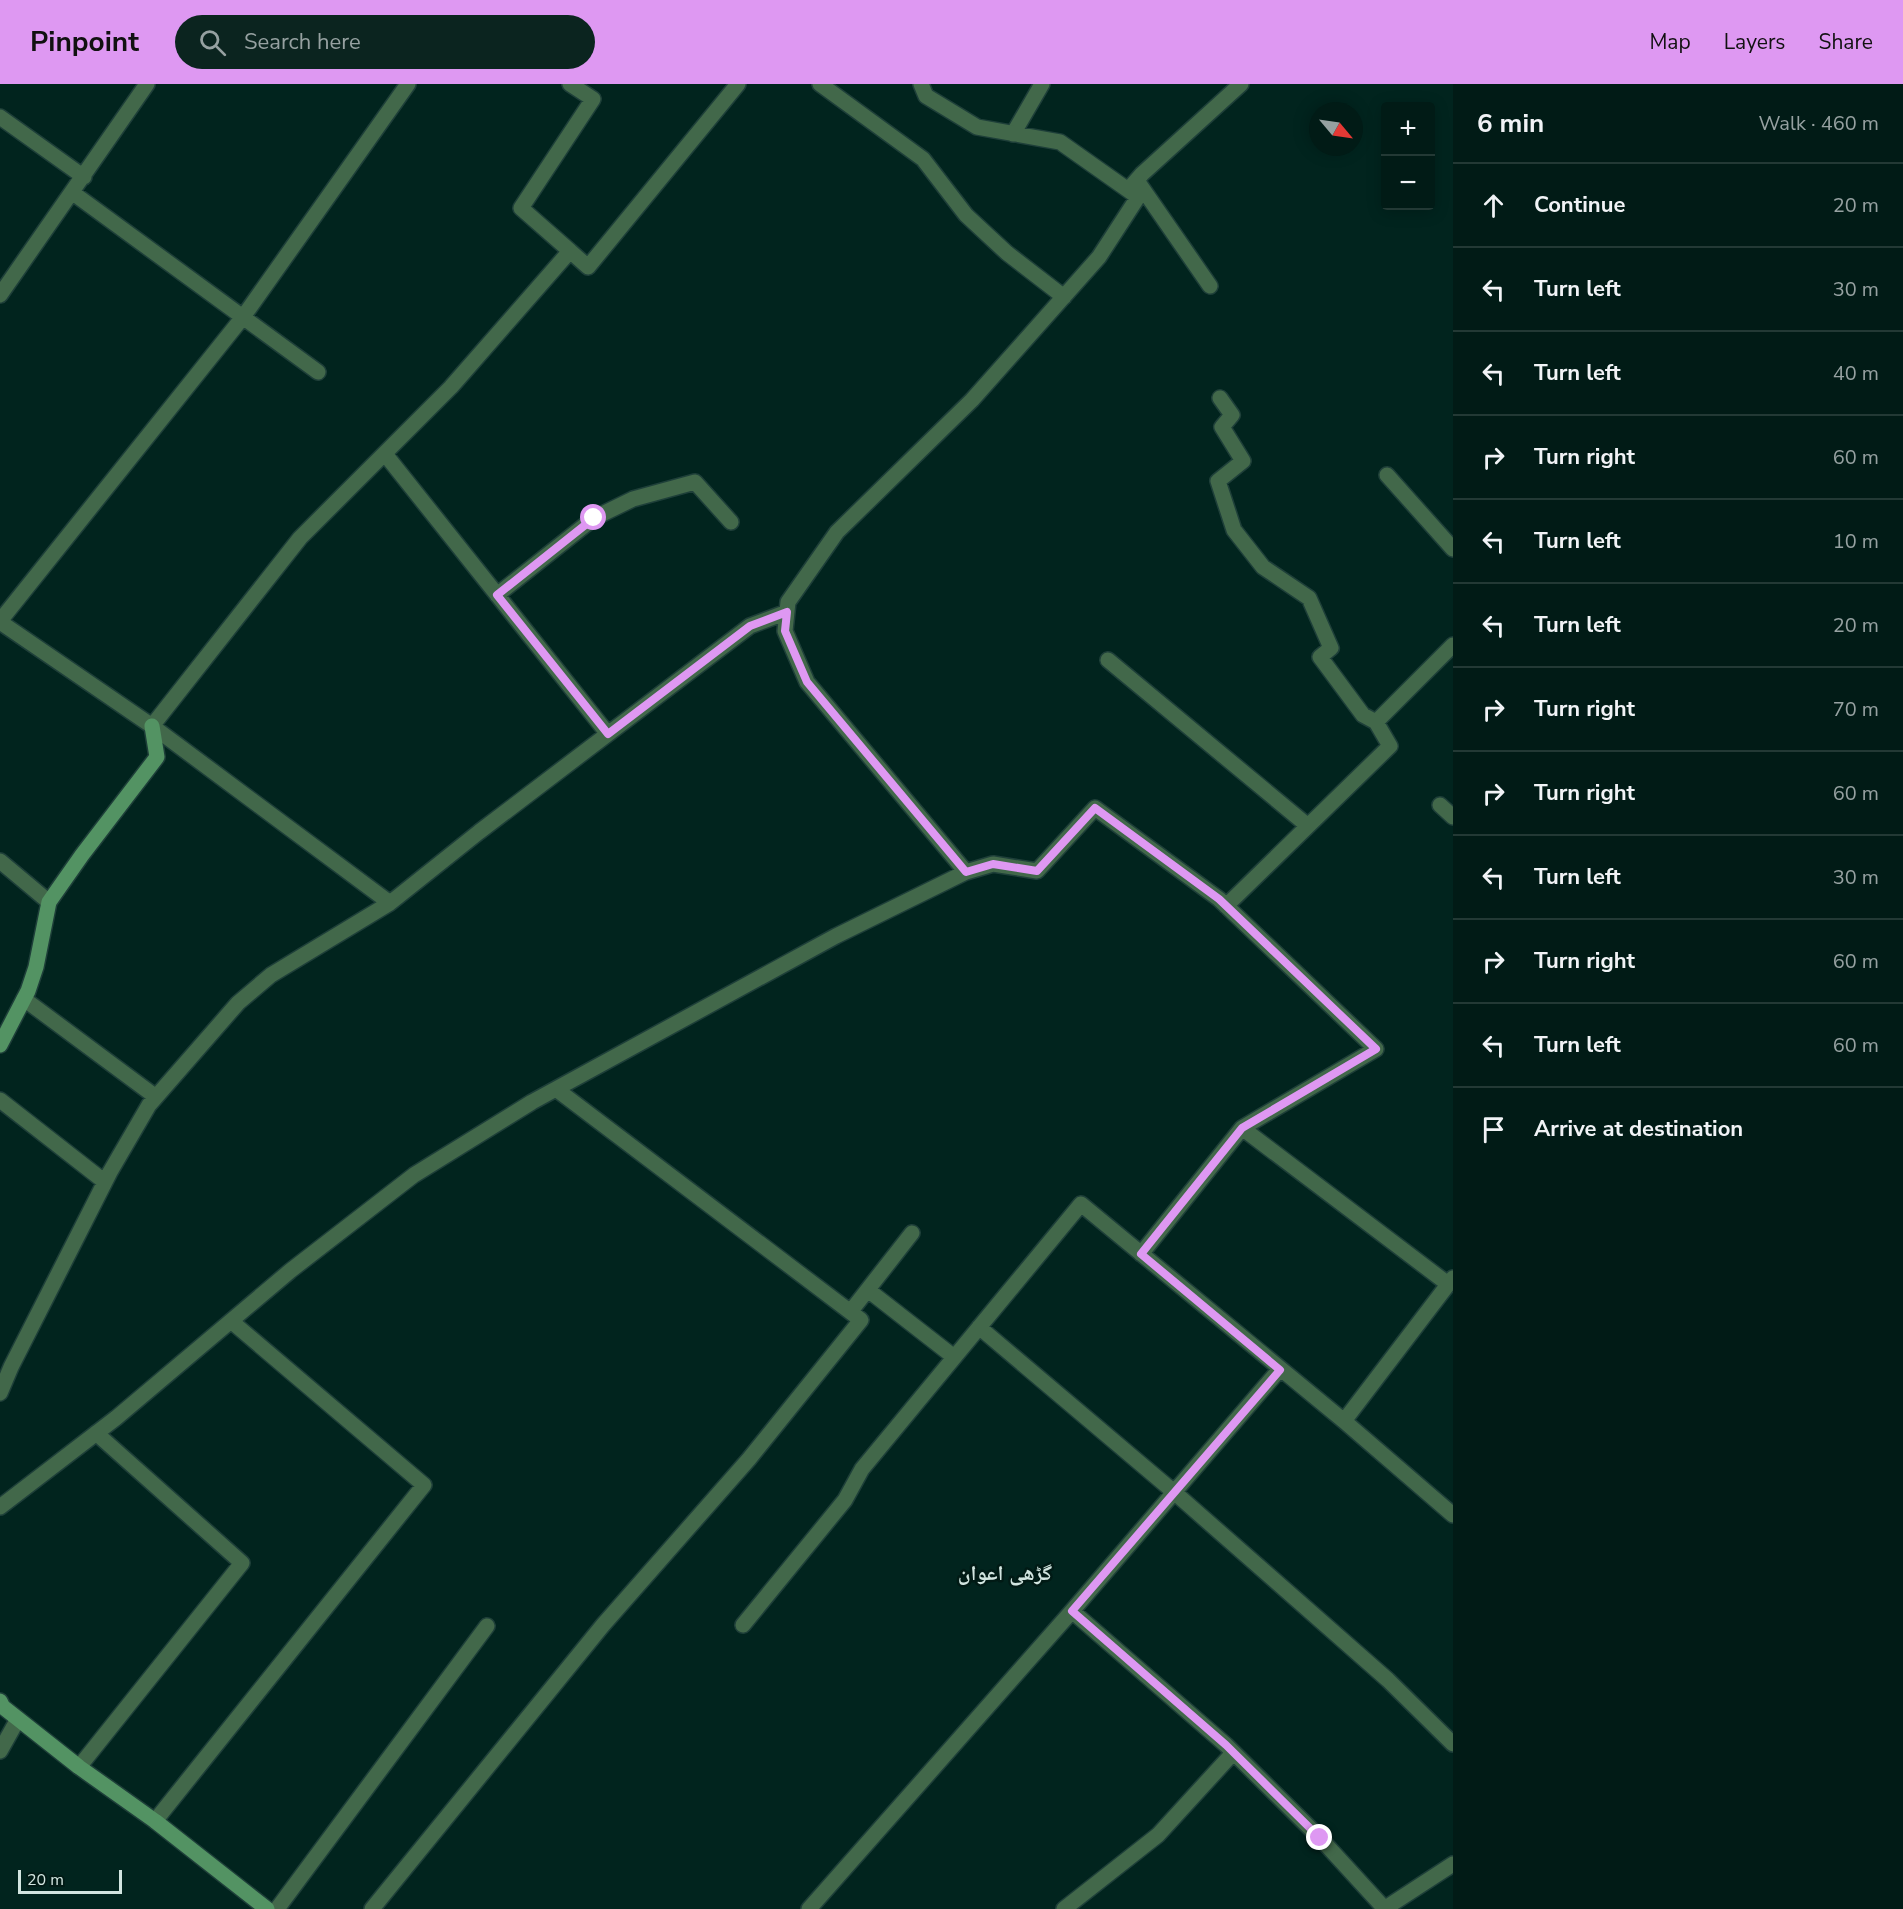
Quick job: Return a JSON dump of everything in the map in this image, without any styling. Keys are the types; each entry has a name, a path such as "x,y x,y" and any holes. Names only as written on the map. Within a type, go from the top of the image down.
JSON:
{"street":[{"path":"0,296 147,84"},
{"path":"390,903 152,726 0,621 243,317 408,84"},
{"path":"570,84 593,99 521,208 588,267 738,84"},
{"path":"820,84 923,159 966,215 1007,253 1064,297"},
{"path":"921,84 926,96 977,127 1060,142 1132,185 1210,286"},
{"path":"1013,134 1042,84"},
{"path":"1132,185 1241,84"},
{"path":"0,117 84,177"},
{"path":"966,872 807,682 785,631 788,602 837,532 972,400 1099,257 1138,197 1132,185"},
{"path":"73,193 318,372"},
{"path":"0,1045 24,999 36,967 49,902 156,757 152,726 300,538 451,387 570,251"},
{"path":"1220,398 1232,415 1222,427 1243,461 1218,481 1234,530 1263,567 1309,598 1331,648 1320,657 1363,715 1376,722 1390,746 1226,906"},
{"path":"385,454 608,734"},
{"path":"1387,475 1453,549"},
{"path":"497,595 594,518 633,499 695,482 731,522"},
{"path":"0,1393 105,1182 156,1097 238,1003 271,975 390,903 479,832 750,626 787,612"},
{"path":"1376,722 1453,645"},
{"path":"1108,660 1308,826"},
{"path":"1440,805 1453,817"},
{"path":"0,1507 96,1433 290,1271 414,1175 556,1089 836,936 966,872 993,864 1037,871 1095,808 1226,906 1376,1049 1242,1128 1141,1254"},
{"path":"0,861 49,902"},
{"path":"24,999 156,1097"},
{"path":"372,1909 603,1624 757,1450 861,1320 556,1089"},
{"path":"0,1100 105,1182"},
{"path":"1242,1128 1450,1281 1344,1421"},
{"path":"743,1624 845,1500 862,1469 1081,1204 1344,1421 1453,1515"},
{"path":"851,1311 912,1233"},
{"path":"868,1290 954,1357"},
{"path":"155,1821 424,1485 231,1321"},
{"path":"979,1327 1174,1492 1388,1680 1453,1744"},
{"path":"808,1909 1072,1611 1280,1370"},
{"path":"79,1767 242,1563 96,1433"},
{"path":"1072,1611 1233,1753 1320,1838 1385,1909 1453,1864"},
{"path":"277,1909 487,1626"},
{"path":"0,1701 3,1707 79,1767 155,1821 267,1909"},
{"path":"0,1751 18,1719"},
{"path":"1064,1909 1158,1835 1233,1753"}],"district":[{"name":"گڑھی اعوان","path":"1005,1573"}],"route":[{"path":"594,518 497,595 608,734 750,626 787,612 785,631 807,682 966,872 993,864 1037,871 1095,808 1219,899 1376,1049 1242,1128 1141,1254 1280,1370 1072,1611 1226,1745 1320,1838"}]}
